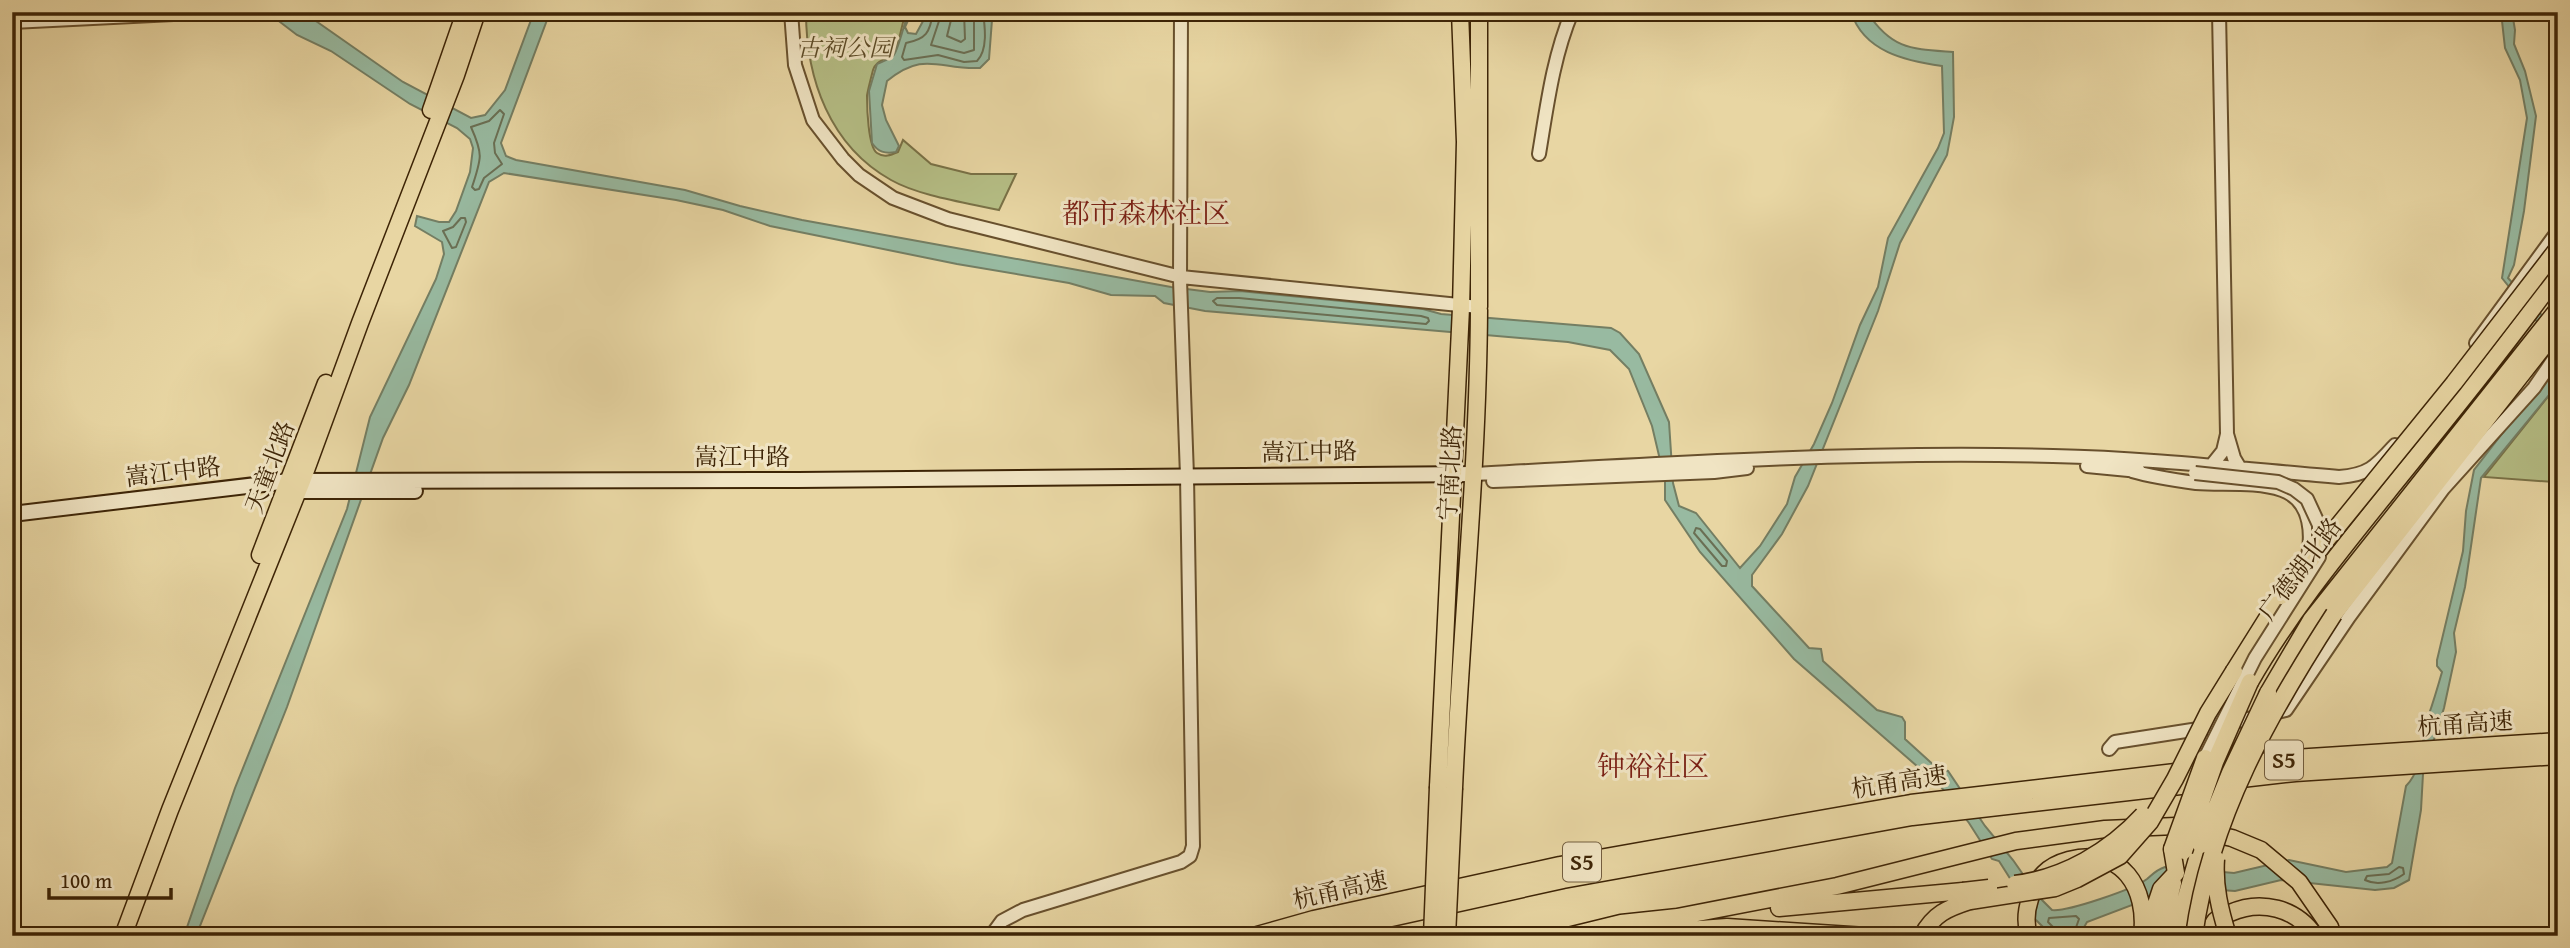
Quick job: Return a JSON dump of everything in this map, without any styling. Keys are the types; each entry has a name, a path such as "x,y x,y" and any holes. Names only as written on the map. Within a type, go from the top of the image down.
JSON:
{"highway":[{"name":"杭甬高速","path":"1257,936 1314,920 1560,866 1911,810 2294,759 2558,743"},
{"name":"杭甬高速","path":"2014,798 2295,772 2558,755"},
{"name":"杭甬高速","path":"1304,936 1563,879 1911,810"}],"main road":[{"name":"天童北路","path":"113,936 130,904 170,810 428,135 443,94 465,12"},
{"path":"443,94 477,12"},
{"path":"1460,12 1465,142 1461,306"},
{"name":"宁南北路","path":"1432,936 1460,666 1474,478 1479,344 1479,12"},
{"path":"2143,936 2149,927 2161,889 2176,873 2172,849 2208,713 2281,596 2454,383 2558,248"},
{"name":"广德湖北路","path":"2160,936 2176,873 2215,762 2263,659 2314,585 2558,274"},
{"name":"宁南北路","path":"1447,936 1446,787 1461,306"},
{"name":"广德湖北路","path":"2175,936 2201,845 2230,774 2268,693 2311,620 2558,309"},
{"path":"2191,936 2200,891 2226,810 2264,729 2297,671 2334,614 2558,328"},
{"name":"嵩江中路","path":"12,514 340,481 1474,478"},
{"name":"嵩江中路","path":"12,522 294,486 825,489 1187,480"},
{"name":"天童北路","path":"123,936 130,904 294,486"},
{"path":"1569,936 1621,923 1964,891 2028,883 2054,876 2111,845 2141,818 2197,754"},
{"path":"1922,936 1935,916 1946,908 1970,901 2055,888 2077,880 2120,856 2150,822 2197,754"},
{"path":"2222,824 2215,876 2217,896 2228,936"},
{"path":"1677,917 1837,886 2016,841 2105,829 2175,827 2232,838 2262,850 2300,881 2333,936"},
{"path":"2191,936 2201,845"},
{"path":"2029,936 2026,911 2034,886 2045,871 2056,863 2081,857 2102,858 2118,865 2133,882 2143,908 2143,936"},
{"path":"2206,936 2216,920 2238,909 2258,906 2284,911 2311,929"},
{"path":"1606,936 1727,927 1866,936"}],"street":[{"path":"12,22 214,12"},
{"path":"791,12 795,65 813,120 843,159 893,198 948,219 1180,278 1479,308"},
{"path":"991,936 1002,920 1023,910 1166,868 1190,856 1193,846 1187,480 1180,278 1181,12"},
{"path":"1539,153 1556,64 1572,12"},
{"path":"2220,12 2228,435 2234,458 2240,468"},
{"path":"1474,478 1647,464 1792,458 2056,456 2339,477 2356,476 2372,470 2421,417 2558,231"},
{"path":"2109,749 2115,742 2209,728 2286,710 2349,617 2442,489 2534,388 2558,353"},
{"path":"2211,466 2223,450 2228,435"},
{"path":"1474,478 1714,472 1817,464 2042,462 2132,471 2195,473 2278,482 2294,489 2307,499 2314,512 2319,525 2319,546"},
{"path":"2132,471 2195,482 2283,490 2297,499 2311,529 2307,563 2209,728"}],"green space":[{"name":"古祠公园","path":"806,12 847,12 883,18 891,12 906,12 895,50 874,67 867,96 870,135 874,149 877,153 888,156 898,152 903,140 931,164 971,174 1016,174 999,210 902,186 870,166 852,149 837,130 817,86 807,37"},
{"path":"2558,384 2558,460 2554,482 2484,477"}],"water":[{"path":"267,12 303,12 403,82 471,118 485,115 505,90 534,12 550,12 501,143 506,156 516,160 685,190 802,220 1171,287 1210,292 1240,291 1423,309 1441,314 1611,328 1620,333 1639,354 1669,422 1673,483 1679,506 1696,513 1740,568 1760,546 1787,504 1795,477 1814,444 1832,403 1860,325 1878,287 1888,238 1944,133 1942,66 1901,57 1876,45 1857,26 1851,12 1867,12 1885,34 1904,45 1953,52 1954,117 1947,155 1900,243 1878,311 1808,486 1782,534 1752,575 1752,586 1809,648 1821,649 1823,661 1877,710 1902,717 1905,722 1905,739 1938,769 1948,771 1985,826 2038,896 2052,910 2085,904 2115,894 2140,883 2165,867 2234,873 2289,860 2346,872 2387,867 2392,863 2406,786 2419,761 2426,723 2442,672 2437,666 2437,660 2463,551 2466,511 2474,470 2558,361 2558,384 2481,478 2465,587 2454,633 2456,652 2444,708 2423,774 2421,810 2409,880 2394,888 2375,890 2281,880 2235,891 2161,886 2148,899 2087,922 2079,936 2052,936 2022,906 1999,861 1992,859 1941,787 1794,659 1700,552 1665,500 1665,481 1652,426 1629,369 1610,350 1568,342 1205,311 1164,303 1155,296 1111,295 1069,283 957,264 770,226 723,210 676,200 504,173 489,182 409,385 383,438 287,707 196,936 184,936 235,788 347,509 370,417 436,279 444,254 442,242 415,226 417,216 449,222 456,211 470,172 473,148 470,139 457,128 410,104 331,51 297,35"},
{"path":"909,12 912,12 905,27 908,33 916,34 928,12 989,12 992,20 989,59 980,68 932,64 912,66 887,81 882,105 899,146 896,152 885,152 872,143 869,91 877,64 895,53"},
{"path":"2501,12 2512,12 2514,44 2525,71 2536,116 2524,211 2514,265 2508,278 2558,333 2558,348 2502,278 2527,118 2520,80 2505,48"}],"district":[{"name":"都市森林社区","path":"1146,213"},
{"name":"钟裕社区","path":"1653,766"}]}
